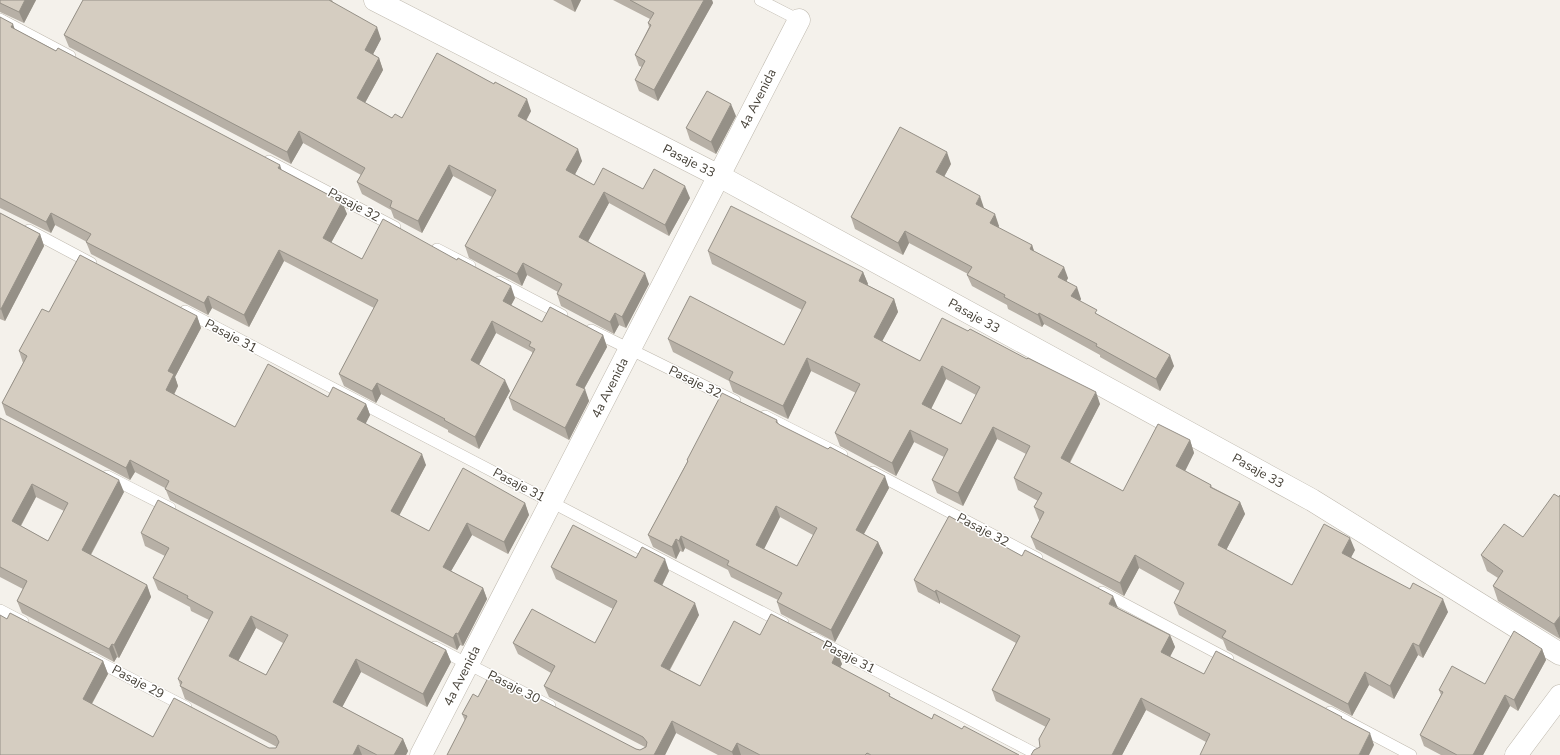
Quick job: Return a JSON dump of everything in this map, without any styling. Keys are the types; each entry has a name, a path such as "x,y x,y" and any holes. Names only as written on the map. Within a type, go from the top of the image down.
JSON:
{"street":[{"name":"Pasaje 33","path":"375,0 719,176 1312,500 1560,654"},
{"name":"4a Avenida","path":"422,755 799,20"},
{"path":"1516,755 1560,696"}],"lane":[{"path":"760,0 799,20"},
{"path":"0,19 78,60"},
{"name":"Pasaje 32","path":"262,157 403,231"},
{"path":"21,226 99,267"},
{"name":"Pasaje 32","path":"424,242 629,350 744,405"},
{"name":"Pasaje 31","path":"177,307 551,503 790,626"},
{"name":"Pasaje 32","path":"758,412 1047,564"},
{"path":"99,471 177,512"},
{"path":"1089,586 1236,663"},
{"path":"0,610 35,628"},
{"name":"Pasaje 31","path":"804,634 1038,755"},
{"name":"Pasaje 30","path":"426,641 560,711"},
{"name":"Pasaje 29","path":"83,653 194,711"},
{"path":"1320,707 1411,755"}],"building":[{"path":"0,0 25,0 19,12 0,3"},
{"path":"83,0 329,0 377,27 365,50 379,58 357,98 392,118 395,114 402,118 437,53 494,84 495,82 527,99 518,116 578,149 566,170 594,185 603,168 643,189 654,169 685,186 665,225 604,192 579,237 645,273 622,317 615,313 610,322 557,294 562,284 523,263 517,274 465,246 496,190 449,165 418,221 390,207 392,201 357,182 365,168 299,131 287,152 64,35"},
{"path":"630,0 704,0 654,90 635,80 645,61 635,55 651,25 648,23 654,13"},
{"path":"0,17 13,24 11,27 56,51 58,48 280,165 278,168 342,202 323,238 362,259 383,219 457,260 458,258 511,286 503,301 542,322 550,307 603,335 576,385 585,389 565,428 509,398 535,349 529,346 531,342 492,321 471,360 505,380 475,437 444,420 445,419 377,383 372,391 339,374 378,300 279,250 244,315 208,296 204,303 86,242 91,234 51,213 46,222 0,198"},
{"path":"707,91 731,104 711,142 686,128"},
{"path":"900,127 947,152 936,172 980,196 976,204 995,214 990,223 1032,245 1030,249 1064,267 1058,277 1077,287 1071,296 1097,310 1095,313 1170,355 1156,379 1096,346 1097,344 1039,313 1038,315 1004,297 1005,295 967,275 972,267 905,231 898,243 851,217"},
{"path":"731,206 863,272 859,281 894,299 874,337 920,361 942,318 968,331 970,329 1027,359 1028,358 1096,392 1061,458 1123,491 1158,424 1190,440 1176,466 1211,485 1210,487 1240,502 1218,545 1292,585 1324,524 1350,538 1342,553 1410,589 1413,583 1443,599 1419,646 1413,643 1390,686 1365,672 1348,704 1222,637 1226,631 1174,603 1184,583 1135,555 1120,583 1031,537 1044,512 1034,507 1042,493 1014,478 1030,446 993,427 958,493 932,480 948,449 910,430 892,463 835,433 860,384 807,358 783,406 729,380 733,372 668,339 690,296 784,345 806,302 708,251","holes":["942,366 980,387 961,424 922,404"]},
{"path":"0,213 40,234 1,309 0,309"},
{"path":"80,255 197,316 168,371 174,374 166,390 235,427 268,364 328,397 333,387 366,404 357,419 422,454 391,511 429,531 463,468 525,503 504,542 467,523 443,567 483,588 458,634 456,633 453,638 165,489 169,481 130,460 126,468 2,403 27,356 19,351 42,309 49,312"},
{"path":"722,393 777,420 776,422 780,425 828,449 830,447 885,476 856,530 878,542 831,630 777,602 782,593 727,565 729,561 681,536 679,541 676,539 672,547 648,535 688,461 687,460","holes":["776,506 817,528 797,566 756,545"]},
{"path":"0,418 119,480 82,550 147,585 114,645 112,644 109,649 17,601 27,581 0,567","holes":["32,484 68,503 48,541 12,521"]},
{"path":"1554,494 1559,497 1560,495 1560,616 1554,624 1493,586 1503,571 1481,555 1504,524 1523,537"},
{"path":"158,500 446,650 423,694 356,659 333,702 403,739 394,755 377,755 358,745 353,755 0,755 0,615 7,619 10,613 103,661 83,699 153,737 174,698 269,748 276,748 279,742 276,736 180,686 182,682 178,679 213,612 187,598 188,596 153,578 169,548 141,533","holes":["251,616 288,635 266,675 229,656"]},
{"path":"949,516 1022,556 1025,550 1113,596 1109,604 1170,635 1161,652 1204,674 1216,651 1370,733 1359,755 1200,755 1210,734 1141,698 1112,755 1031,755 1034,750 1040,747 1039,739 1050,719 992,690 1020,636 936,590 935,592 914,580"},
{"path":"573,525 636,558 642,547 665,559 654,581 695,603 661,666 700,686 734,621 760,635 771,614 825,642 823,645 837,652 832,663 890,694 889,696 932,719 934,714 962,729 964,726 1019,755 871,755 867,753 865,755 760,755 737,743 732,752 672,721 654,755 447,755 467,716 462,714 473,694 478,697 488,678 535,702 538,698 636,749 640,750 646,747 647,742 643,737 544,686 555,666 513,643 532,609 595,643 617,601 551,567"},
{"path":"1514,631 1542,649 1514,700 1505,695 1473,755 1457,755 1420,735 1443,692 1439,690 1452,666 1485,684"}]}
